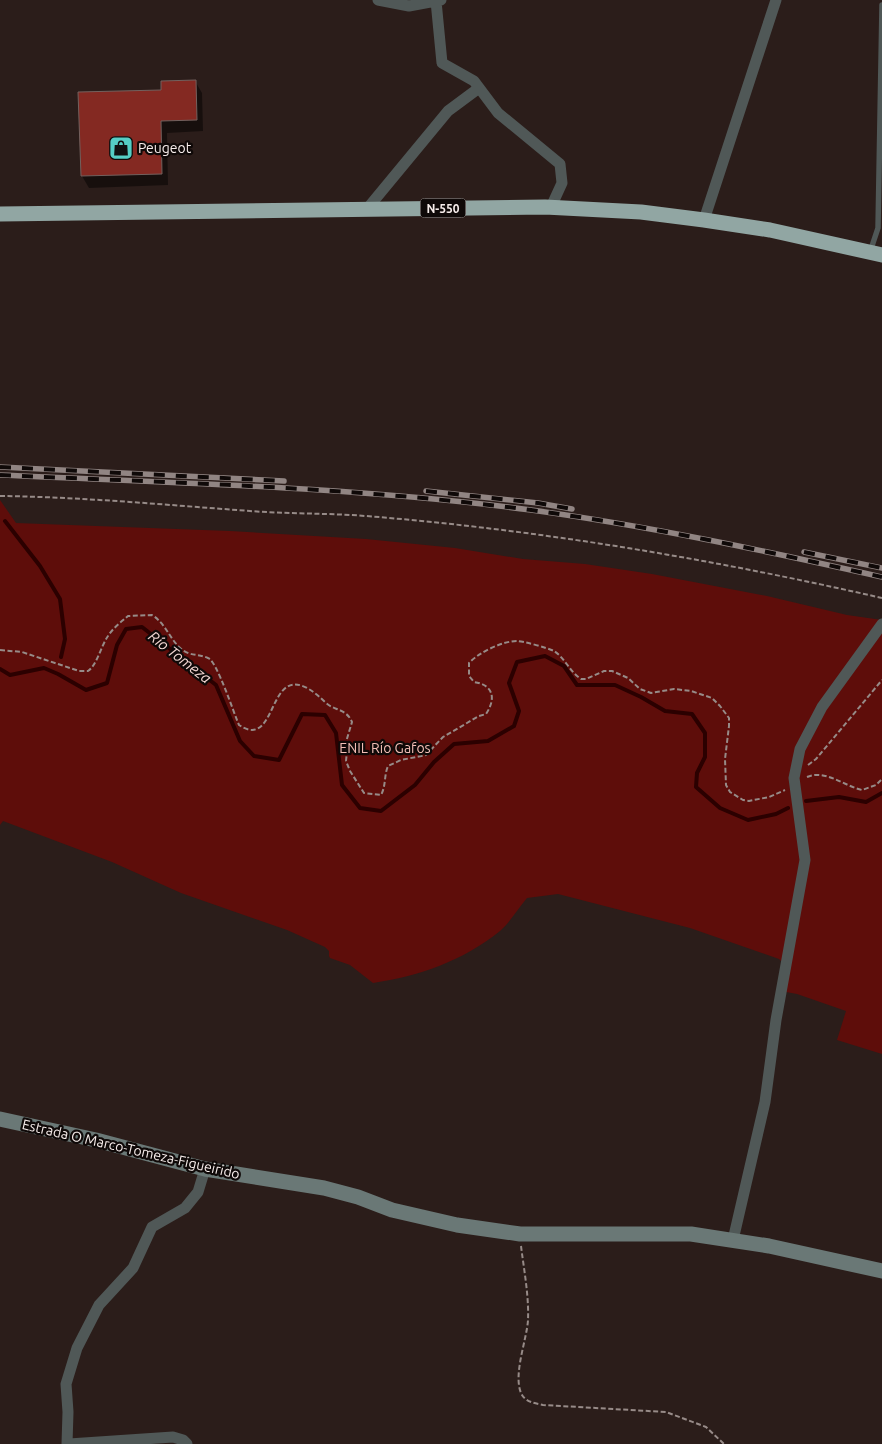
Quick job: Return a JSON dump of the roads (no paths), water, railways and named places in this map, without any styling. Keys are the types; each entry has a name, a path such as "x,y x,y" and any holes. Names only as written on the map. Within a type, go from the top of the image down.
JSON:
{"highway":[{"name":"N-550","path":"0,214 551,207 641,212 704,220 770,230 876,253"}],"street":[{"path":"378,0 409,6 439,0 442,63 474,81 498,113 560,164 562,183 551,207"},
{"path":"704,220 776,0"},
{"path":"367,209 448,111 479,88"},
{"path":"733,1240 765,1102 776,1020 805,860 794,782 800,749 822,707 882,624"},
{"name":"Estrada O Marco-Tomeza-Figueirido","path":"0,1119 96,1140 205,1169 324,1188 358,1197 392,1210 456,1225 520,1234 682,1234 769,1246 882,1271"},
{"path":"187,1444 183,1440 173,1437 68,1444 66,1384 77,1348 99,1305 133,1268 152,1227 186,1208 198,1192 205,1169"}],"lane":[{"path":"876,253 882,5"}],"waterway":[{"path":"5,521 40,566 60,599 65,639 61,657"},
{"name":"Río Tomeza","path":"0,669 10,675 44,668 86,690 107,683 117,645 126,629 142,627 216,685 240,741 254,756 279,760 302,714 325,715 336,733 342,785 360,808 381,811 415,785 434,762 454,744 488,741 514,726 519,711 509,683 517,662 545,656 564,666 577,685 615,685 665,711 692,714 705,733 705,757 697,773 696,787 720,808 748,820 776,814 788,808"},
{"name":"Río Tomeza","path":"806,801 839,797 866,802 882,793"}],"railway":[{"path":"0,467 284,481"},
{"path":"0,475 266,487 465,502 575,516 663,531 882,577"},
{"path":"426,491 538,503 572,509"},
{"path":"804,552 882,568"}],"place":[{"name":"Peugeot","path":"121,148"}],"park label":[{"name":"ENIL Río Gafos","path":"385,748"}]}
